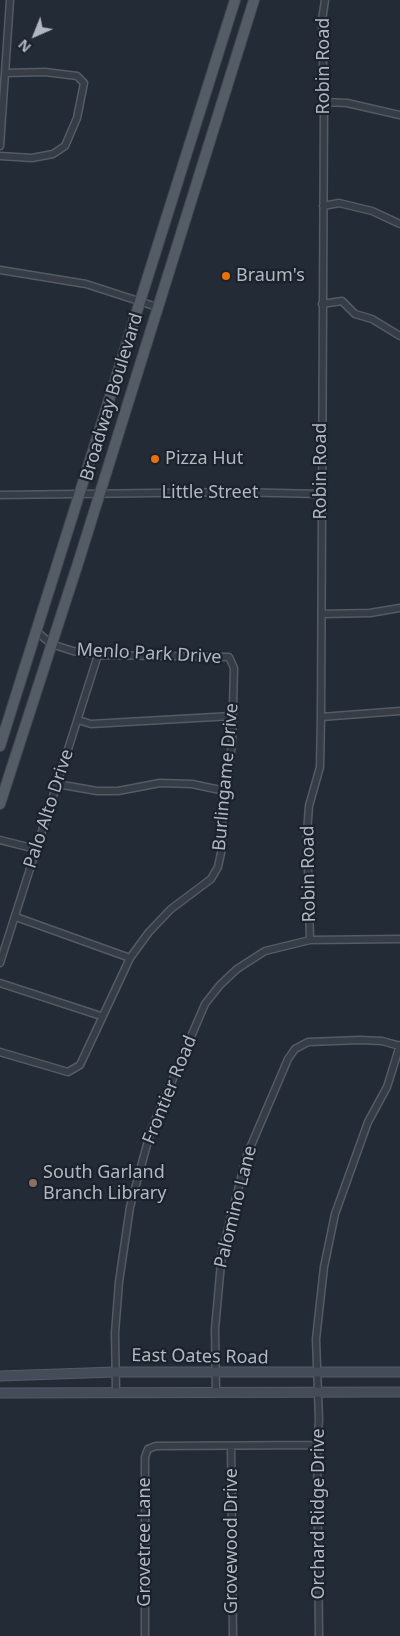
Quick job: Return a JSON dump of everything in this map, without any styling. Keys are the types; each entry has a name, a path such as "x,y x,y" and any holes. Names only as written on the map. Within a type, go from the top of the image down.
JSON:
{"main road":[{"name":"Broadway Boulevard","path":"0,746 235,0"},
{"name":"Broadway Boulevard","path":"0,804 254,0"},
{"path":"204,99 221,105"},
{"name":"East Oates Road","path":"0,1376 115,1372 316,1374 400,1372"},
{"name":"East Oates Road","path":"0,1393 116,1391 400,1392"}],"street":[{"path":"0,146 10,0"},
{"name":"Robin Road","path":"310,940 308,806 320,767 321,717 324,102 322,20 325,0"},
{"path":"0,156 32,158 52,154 65,146 77,118 84,83 77,76 45,72 5,73"},
{"path":"324,102 348,103 400,116"},
{"path":"323,206 339,203 372,211 400,224"},
{"path":"0,270 86,284 157,307"},
{"path":"322,304 342,301 355,314 372,319 400,336"},
{"name":"Little Street","path":"0,495 232,492 321,494"},
{"path":"322,614 370,613 400,608"},
{"name":"Menlo Park Drive","path":"35,630 51,644 74,651 98,655 229,658 234,668"},
{"name":"Palo Alto Drive","path":"0,964 98,655"},
{"name":"Burlingame Drive","path":"0,1052 68,1072 80,1065 101,1016 130,958 149,932 172,909 210,880 222,848 222,816 232,744 234,668"},
{"path":"321,717 400,711"},
{"path":"78,720 91,724 232,716"},
{"path":"57,784 97,791 118,791 160,783 192,784 225,791"},
{"path":"0,840 36,849"},
{"path":"16,917 130,958"},
{"name":"Frontier Road","path":"116,1391 115,1372 119,1282 130,1207 152,1130 184,1049 205,1004 220,985 237,969 265,951 310,940 400,939"},
{"path":"0,983 101,1016"},
{"name":"Palomino Lane","path":"216,1392 215,1320 222,1252 246,1155 288,1059 295,1050 308,1042 368,1041 400,1046"},
{"name":"Orchard Ridge Drive","path":"319,1636 316,1339 324,1267 335,1214 368,1122 387,1087 400,1046"},
{"path":"231,1446 317,1445"},
{"name":"Grovetree Lane","path":"145,1636 145,1457 148,1449 156,1446 231,1446"},
{"name":"Grovewood Drive","path":"231,1446 233,1636"}],"place":[{"name":"Braum's","path":"226,276"},
{"name":"Pizza Hut","path":"155,459"},
{"name":"South Garland Branch Library","path":"33,1183"}]}
